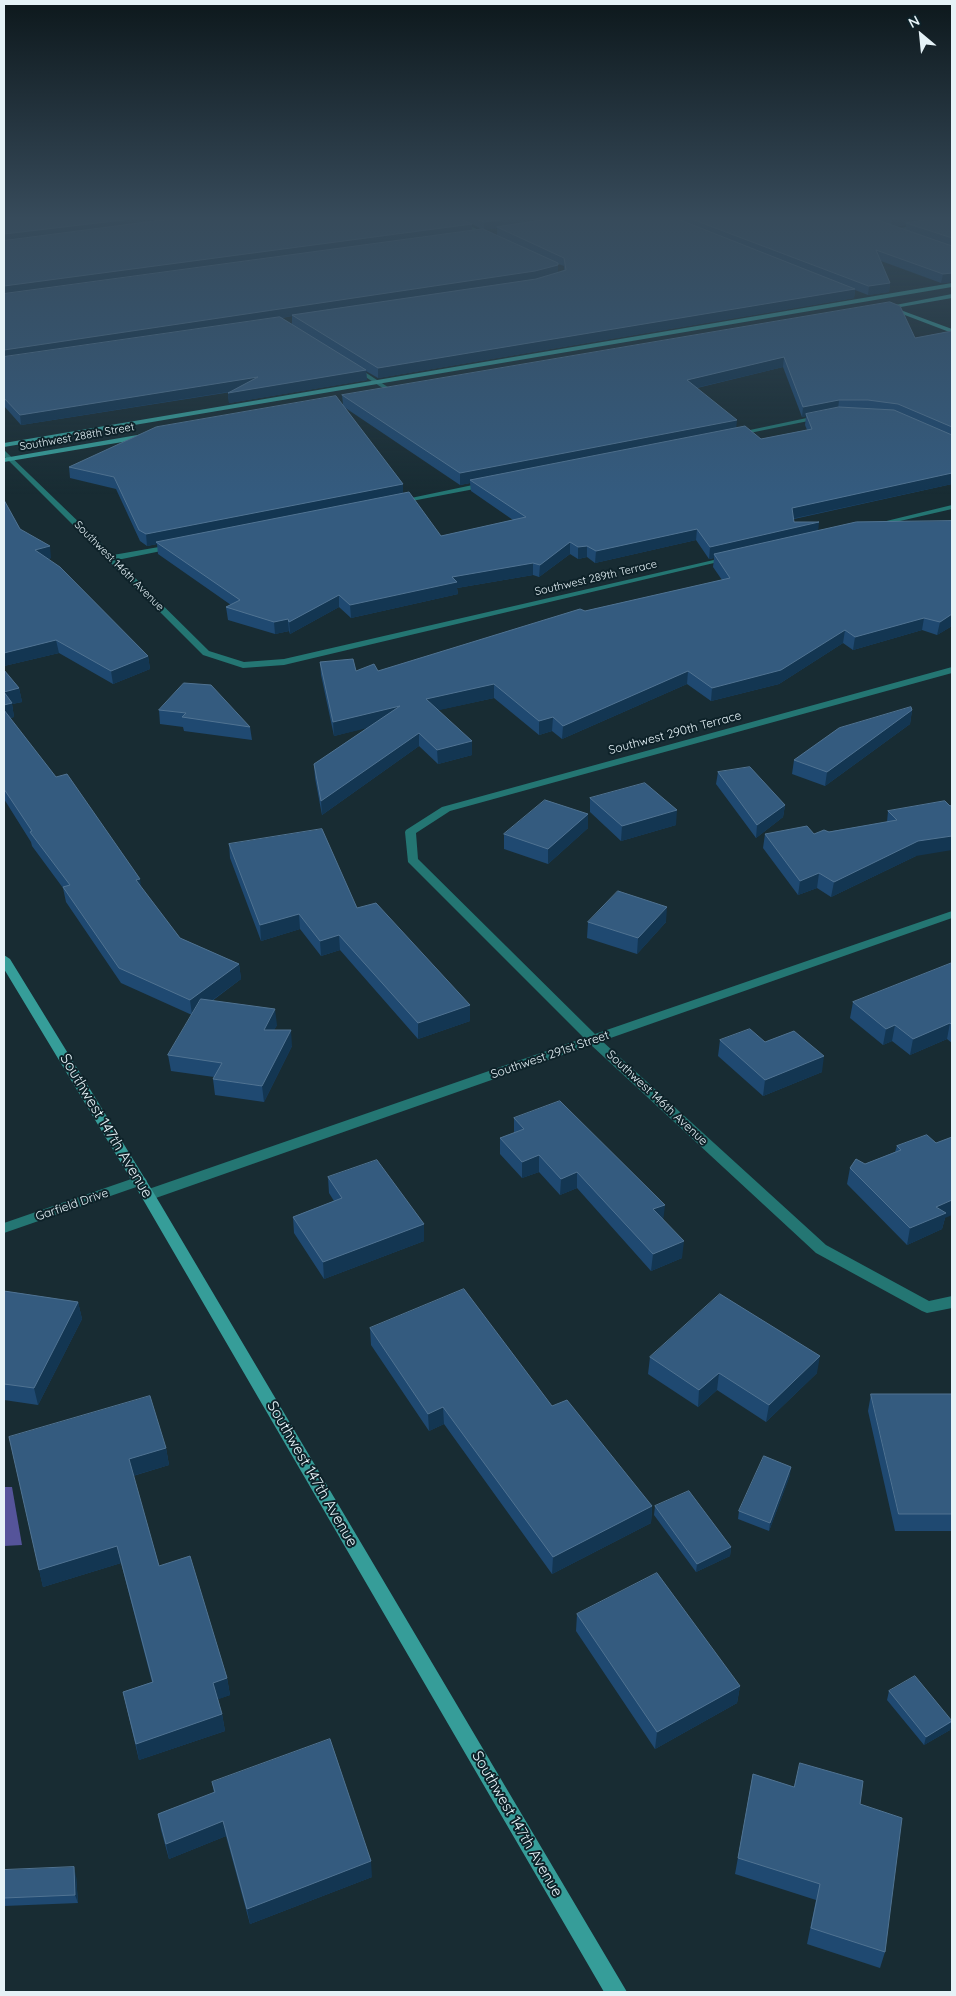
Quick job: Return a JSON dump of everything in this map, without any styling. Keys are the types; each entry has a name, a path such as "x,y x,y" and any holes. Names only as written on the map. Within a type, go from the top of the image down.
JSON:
{"main road":[{"name":"Southwest 288th Street","path":"4,445 813,309"},
{"path":"894,309 952,331"},
{"path":"384,394 404,391"},
{"name":"Southwest 288th Street","path":"7,459 158,433"},
{"name":"Southwest 147th Avenue","path":"4,959 144,1188 616,1992"}],"street":[{"path":"347,363 394,393"},
{"path":"721,437 828,416"},
{"name":"Southwest 146th Avenue","path":"4,452 7,459 112,558 206,653 243,664"},
{"path":"391,503 498,481"},
{"path":"865,527 952,507"},
{"path":"112,558 178,545"},
{"name":"Southwest 289th Terrace","path":"243,664 284,662 739,556"},
{"name":"Southwest 290th Terrace","path":"410,832 446,809 952,670"},
{"name":"Southwest 146th Avenue","path":"410,832 412,860 593,1040 821,1249 928,1307 952,1302"},
{"name":"Southwest 291st Street","path":"144,1188 593,1040 952,914"},
{"name":"Garfield Drive","path":"4,1228 144,1188"}],"shaded area":[{"path":"4,1487 12,1487 22,1545 4,1546"}],"building":[{"path":"4,309 279,309 4,350"},
{"path":"332,309 733,309 378,368 292,315"},
{"path":"848,309 901,309 915,338 952,331 952,427 898,404 868,400 839,400 803,407 784,357 687,380 737,420 460,473 342,395"},
{"path":"280,317 366,370 228,393 258,377 20,415 4,398 4,357"},
{"path":"336,396 403,484 146,534 139,530 114,477 69,467 156,427"},
{"path":"839,407 894,410 952,435 952,473 792,508 794,522 819,522 710,547 697,529 596,551 587,546 578,547 570,542 540,565 533,563 452,577 457,582 350,605 339,595 289,622 288,619 274,622 226,607 240,600 156,542 409,492 441,536 526,517 470,480 745,426 761,439 812,429 806,414"},
{"path":"4,500 20,529 50,546 35,550 60,567 148,656 111,671 56,640 4,653"},
{"path":"952,521 952,614 940,622 924,618 855,637 845,630 781,670 712,688 688,671 563,726 553,717 539,721 494,684 426,699 472,741 437,750 419,733 321,801 314,764 400,706 333,722 320,662 353,659 356,671 374,664 378,671 580,609 585,611 730,578 714,554 856,522"},
{"path":"4,670 19,688 4,692"},
{"path":"184,683 211,685 250,727 182,717 186,713 159,710"},
{"path":"4,692 12,703 4,705"},
{"path":"911,707 912,710 827,772 794,760 839,728"},
{"path":"4,710 56,777 67,774 140,879 136,880 180,938 239,964 190,1000 119,968 63,887 70,885 30,832 32,831 4,789"},
{"path":"750,767 785,805 757,825 718,772"},
{"path":"645,783 677,810 622,826 590,798"},
{"path":"545,800 588,814 548,849 504,834"},
{"path":"945,801 950,806 952,805 952,836 918,841 834,882 819,873 800,881 765,834 807,826 814,834 824,830 829,832 897,820 888,811"},
{"path":"322,829 357,908 376,903 470,1005 418,1023 339,935 320,941 299,914 260,925 229,844"},
{"path":"618,891 667,907 638,938 588,922"},
{"path":"952,963 952,1025 950,1023 913,1039 895,1025 886,1029 853,1002"},
{"path":"201,999 275,1009 264,1030 291,1030 262,1086 213,1079 222,1063 168,1055"},
{"path":"750,1029 765,1042 794,1031 824,1056 765,1080 720,1040"},
{"path":"560,1101 665,1205 653,1209 684,1241 653,1254 577,1172 561,1179 539,1155 522,1162 500,1138 524,1129 514,1118"},
{"path":"927,1135 936,1143 952,1137 952,1200 936,1207 946,1213 910,1228 850,1168 856,1159 865,1164 901,1150 897,1146"},
{"path":"377,1160 424,1224 323,1262 293,1217 342,1198 328,1177"},
{"path":"464,1289 552,1406 567,1400 652,1506 553,1557 443,1407 428,1414 370,1328"},
{"path":"4,1291 78,1302 34,1388 4,1384"},
{"path":"720,1294 820,1356 769,1405 719,1373 699,1390 650,1357"},
{"path":"871,1394 952,1394 952,1514 899,1514"},
{"path":"150,1396 166,1448 129,1459 159,1566 190,1556 227,1678 213,1683 222,1714 136,1744 123,1692 153,1682 117,1546 39,1570 9,1437"},
{"path":"764,1456 791,1467 770,1523 739,1511"},
{"path":"689,1491 731,1547 697,1564 655,1506"},
{"path":"657,1573 740,1686 657,1732 577,1614"},
{"path":"915,1676 952,1721 926,1737 889,1691"},
{"path":"330,1739 371,1861 247,1909 223,1821 166,1844 158,1814 215,1792 212,1782"},
{"path":"800,1763 863,1781 860,1804 902,1818 885,1952 811,1928 820,1884 738,1858 753,1774 794,1787"},
{"path":"74,1867 75,1895 4,1898 4,1870"}]}
